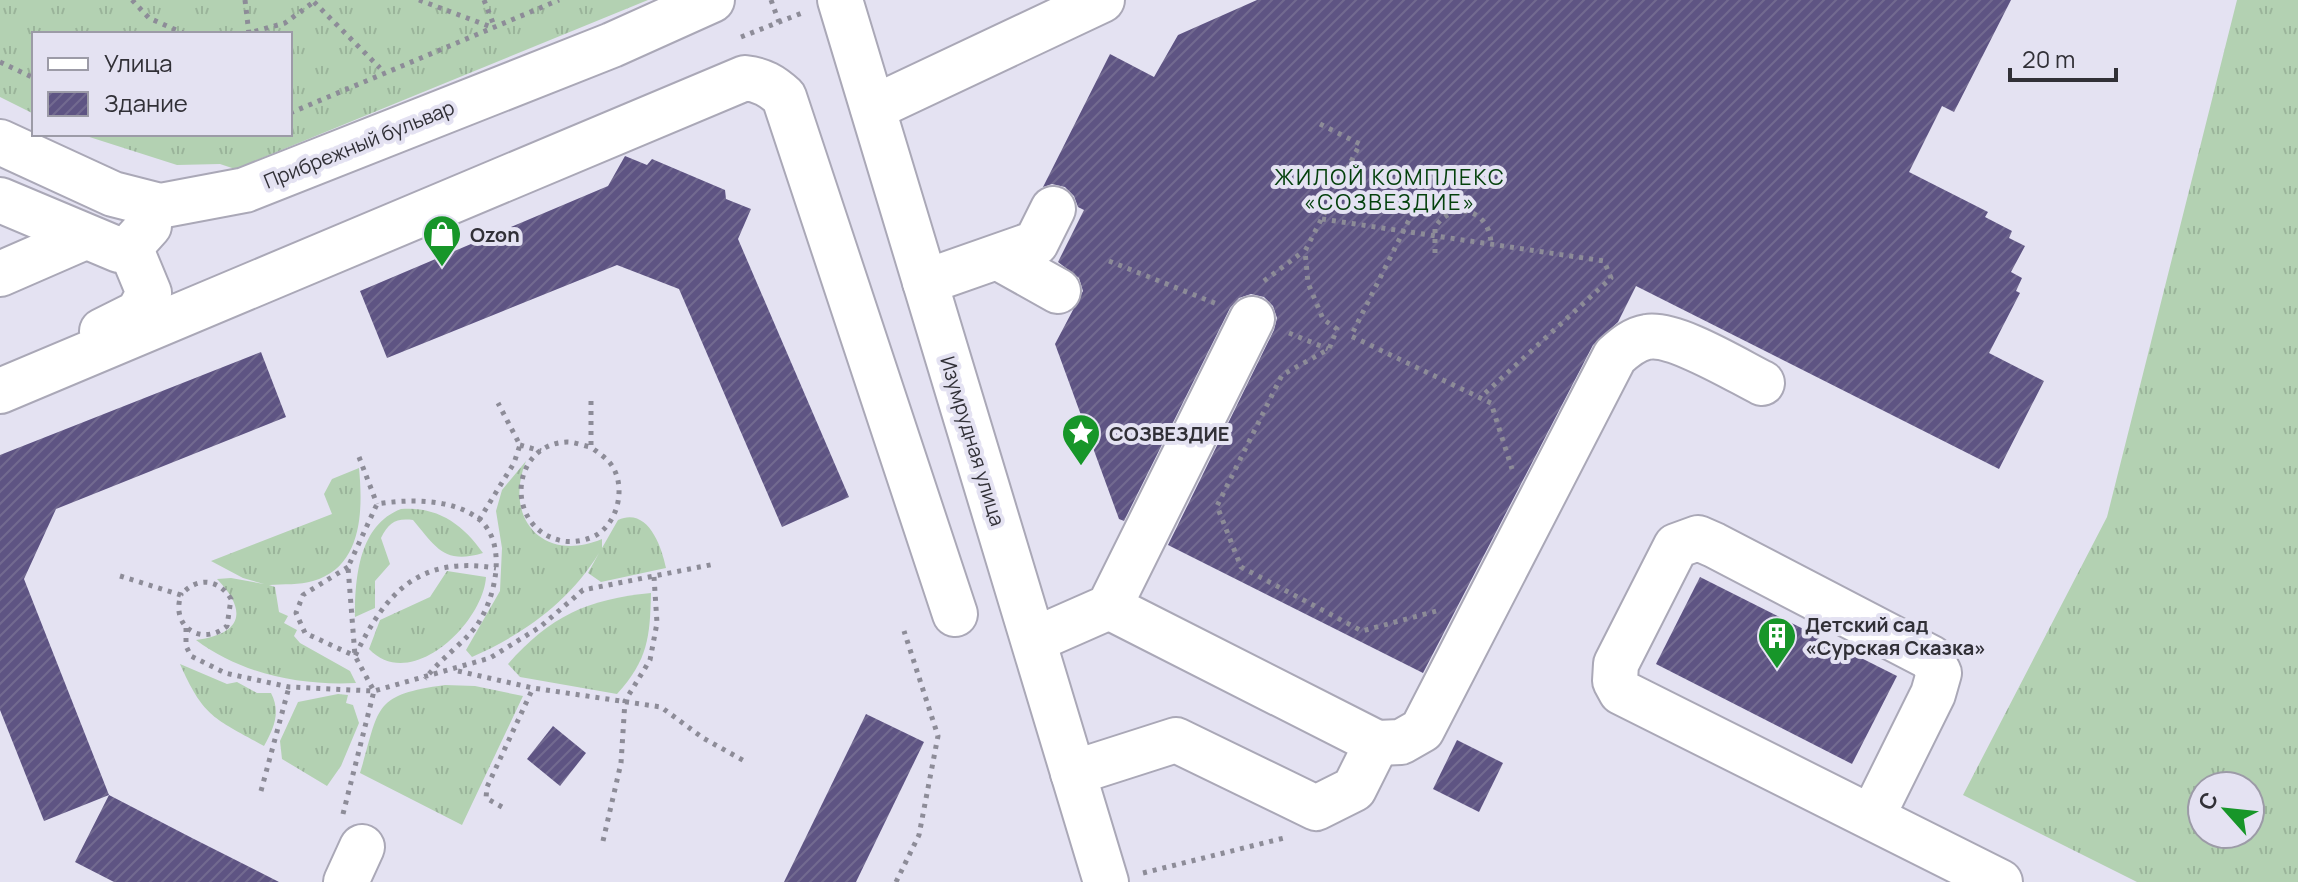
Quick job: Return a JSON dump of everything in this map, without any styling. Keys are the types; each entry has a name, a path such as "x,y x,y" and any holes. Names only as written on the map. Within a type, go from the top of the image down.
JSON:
{"street":[{"name":"Прибрежный бульвар","path":"0,142 113,194 160,206 245,190 612,45 712,0"},
{"name":"Изумрудная улица","path":"840,0 1073,773 1120,878"},
{"path":"873,108 1102,0"},
{"path":"0,391 745,78 757,79 772,86 784,97 955,614"},
{"path":"0,200 109,248 130,247 143,236 160,206"},
{"path":"925,282 1036,243 1053,209"},
{"path":"0,274 85,237"},
{"path":"0,374 138,313 149,293 130,247"},
{"path":"999,258 1058,291"},
{"path":"1034,640 1109,607 1252,319"},
{"path":"1109,607 1377,743 1401,742 1422,730 1615,356 1628,344 1646,337 1665,337 1762,383"},
{"path":"1872,817 1933,694 1939,673 1931,658 1714,545 1698,538 1676,546 1616,664 1615,681 1621,692 2000,882"},
{"path":"1073,773 1176,740 1316,808 1354,789 1377,743"}],"path":[{"path":"132,0 149,18 173,32"},
{"path":"245,0 248,32"},
{"path":"419,0 495,28"},
{"path":"484,0 495,28"},
{"path":"292,112 559,0"},
{"path":"771,0 779,22"},
{"path":"255,32 285,23 315,1 380,68"},
{"path":"0,62 32,77"},
{"path":"1320,124 1360,144 1305,251 1308,283 1323,319 1337,329 1491,403 1514,473"},
{"path":"1351,336 1431,176"},
{"path":"1435,253 1432,235 1448,213 1467,211 1483,219 1489,227 1491,245"},
{"path":"1322,219 1604,261 1611,278 1481,397"},
{"path":"1337,329 1329,349 1282,375 1217,506 1241,567 1362,631 1446,609"},
{"path":"591,401 591,447"},
{"path":"479,520 514,463 520,445 498,403"},
{"path":"566,442 591,447 611,464 620,489 615,514 598,534 573,543 548,538 528,521 520,497 524,471 541,451 566,442"},
{"path":"520,445 541,451"},
{"path":"350,849 374,691 355,656 348,567 377,504 359,457"},
{"path":"377,504 410,499 443,505 479,520 491,536 496,568 490,599 476,627 442,657 425,679"},
{"path":"355,656 371,623 390,599 424,572 465,563 496,568"},
{"path":"186,628 193,633 211,635 227,626 232,609 226,592 211,582 194,584 181,595 179,613 186,628 186,646 191,656 225,673 289,687 374,691 425,679 490,658 540,627 583,590 715,564"},
{"path":"348,567 303,595 296,613 305,633 355,656"},
{"path":"120,576 181,595"},
{"path":"603,841 621,763 625,701 650,660 657,623 654,577"},
{"path":"896,882 919,835 938,736 904,631"},
{"path":"454,670 533,688 661,707 703,738 748,763"},
{"path":"261,791 289,687"},
{"path":"502,807 486,798 487,787 533,688"},
{"path":"1120,878 1307,832 1316,808"}],"green space":[{"path":"0,0 648,0 235,169 220,164 177,165 86,136 292,136 292,32 32,32 32,113 0,97"},
{"path":"2237,0 2298,0 2298,882 2137,882 1963,795 2107,517"},
{"path":"526,461 520,482 520,501 524,517 533,531 546,540 562,545 581,545 602,539 602,548 618,520 628,517 637,519 651,530 666,568 601,582 588,573 599,553 574,587 544,615 510,638 472,657 466,650 500,591 502,548 496,511 502,490"},
{"path":"359,468 361,501 356,535 342,563 329,574 313,581 269,585 275,587 279,612 288,616 284,623 297,630 294,636 300,643 350,671 356,683 293,680 272,675 232,661 196,640 223,633 235,620 234,602 217,579 231,578 264,584 243,578 211,561 332,514 324,494 332,479"},
{"path":"401,509 426,511 448,519 467,533 483,553 459,557 450,555 435,545 413,520 394,522 381,538 390,564 375,581 375,608 355,617 356,586 362,554 376,527"},
{"path":"447,571 486,577 482,595 459,632 424,658 405,663 386,660 369,649 380,620 430,597"},
{"path":"651,593 650,623 641,659 617,694 520,677 508,664 539,634 572,613 608,600"},
{"path":"180,664 227,684 237,682 257,693 271,693 276,707 275,720 264,746 212,715 196,696"},
{"path":"445,685 475,686 523,696 462,825 360,773 371,733 382,708 403,694"},
{"path":"348,695 346,703 353,705 359,723 341,766 327,786 282,759 280,741 298,702"}],"building":[{"path":"1257,0 2011,0 1954,112 1942,106 1909,172 1988,212 1985,217 2012,231 2009,238 2025,246 2011,272 2022,278 2016,291 2020,293 1989,353 2044,381 1999,469 1636,286 1618,322 1593,345 1423,673 1168,545 1274,330 1277,318 1273,306 1264,297 1251,294 1239,298 1230,308 1124,521 1119,519 1055,344 1083,291 1079,278 1058,262 1084,210 1078,207 1074,196 1065,187 1052,184 1043,187 1110,54 1154,77 1178,35"},
{"path":"625,156 647,165 652,159 725,190 726,199 751,209 738,239 849,497 782,527 679,289 617,265 387,358 360,291 608,186"},
{"path":"261,352 286,417 56,509 24,579 109,795 44,821 0,710 0,455"},
{"name":"Детский сад «Сурская Сказка»","path":"1700,577 1897,676 1852,764 1656,664"},
{"path":"866,714 924,742 856,882 784,882"},
{"path":"553,726 586,753 560,786 527,759"},
{"path":"1457,740 1503,763 1479,812 1433,789"},
{"path":"109,795 279,882 114,882 75,862"}],"place":[{"name":"Ozon","path":"442,268"},
{"name":"СОЗВЕЗДИЕ","path":"1081,467"},
{"name":"Детский сад «Сурская Сказка»","path":"1777,670"}],"district":[{"name":"ЖИЛОЙ КОМПЛЕКС «СОЗВЕЗДИЕ»","path":"1390,190"}]}
